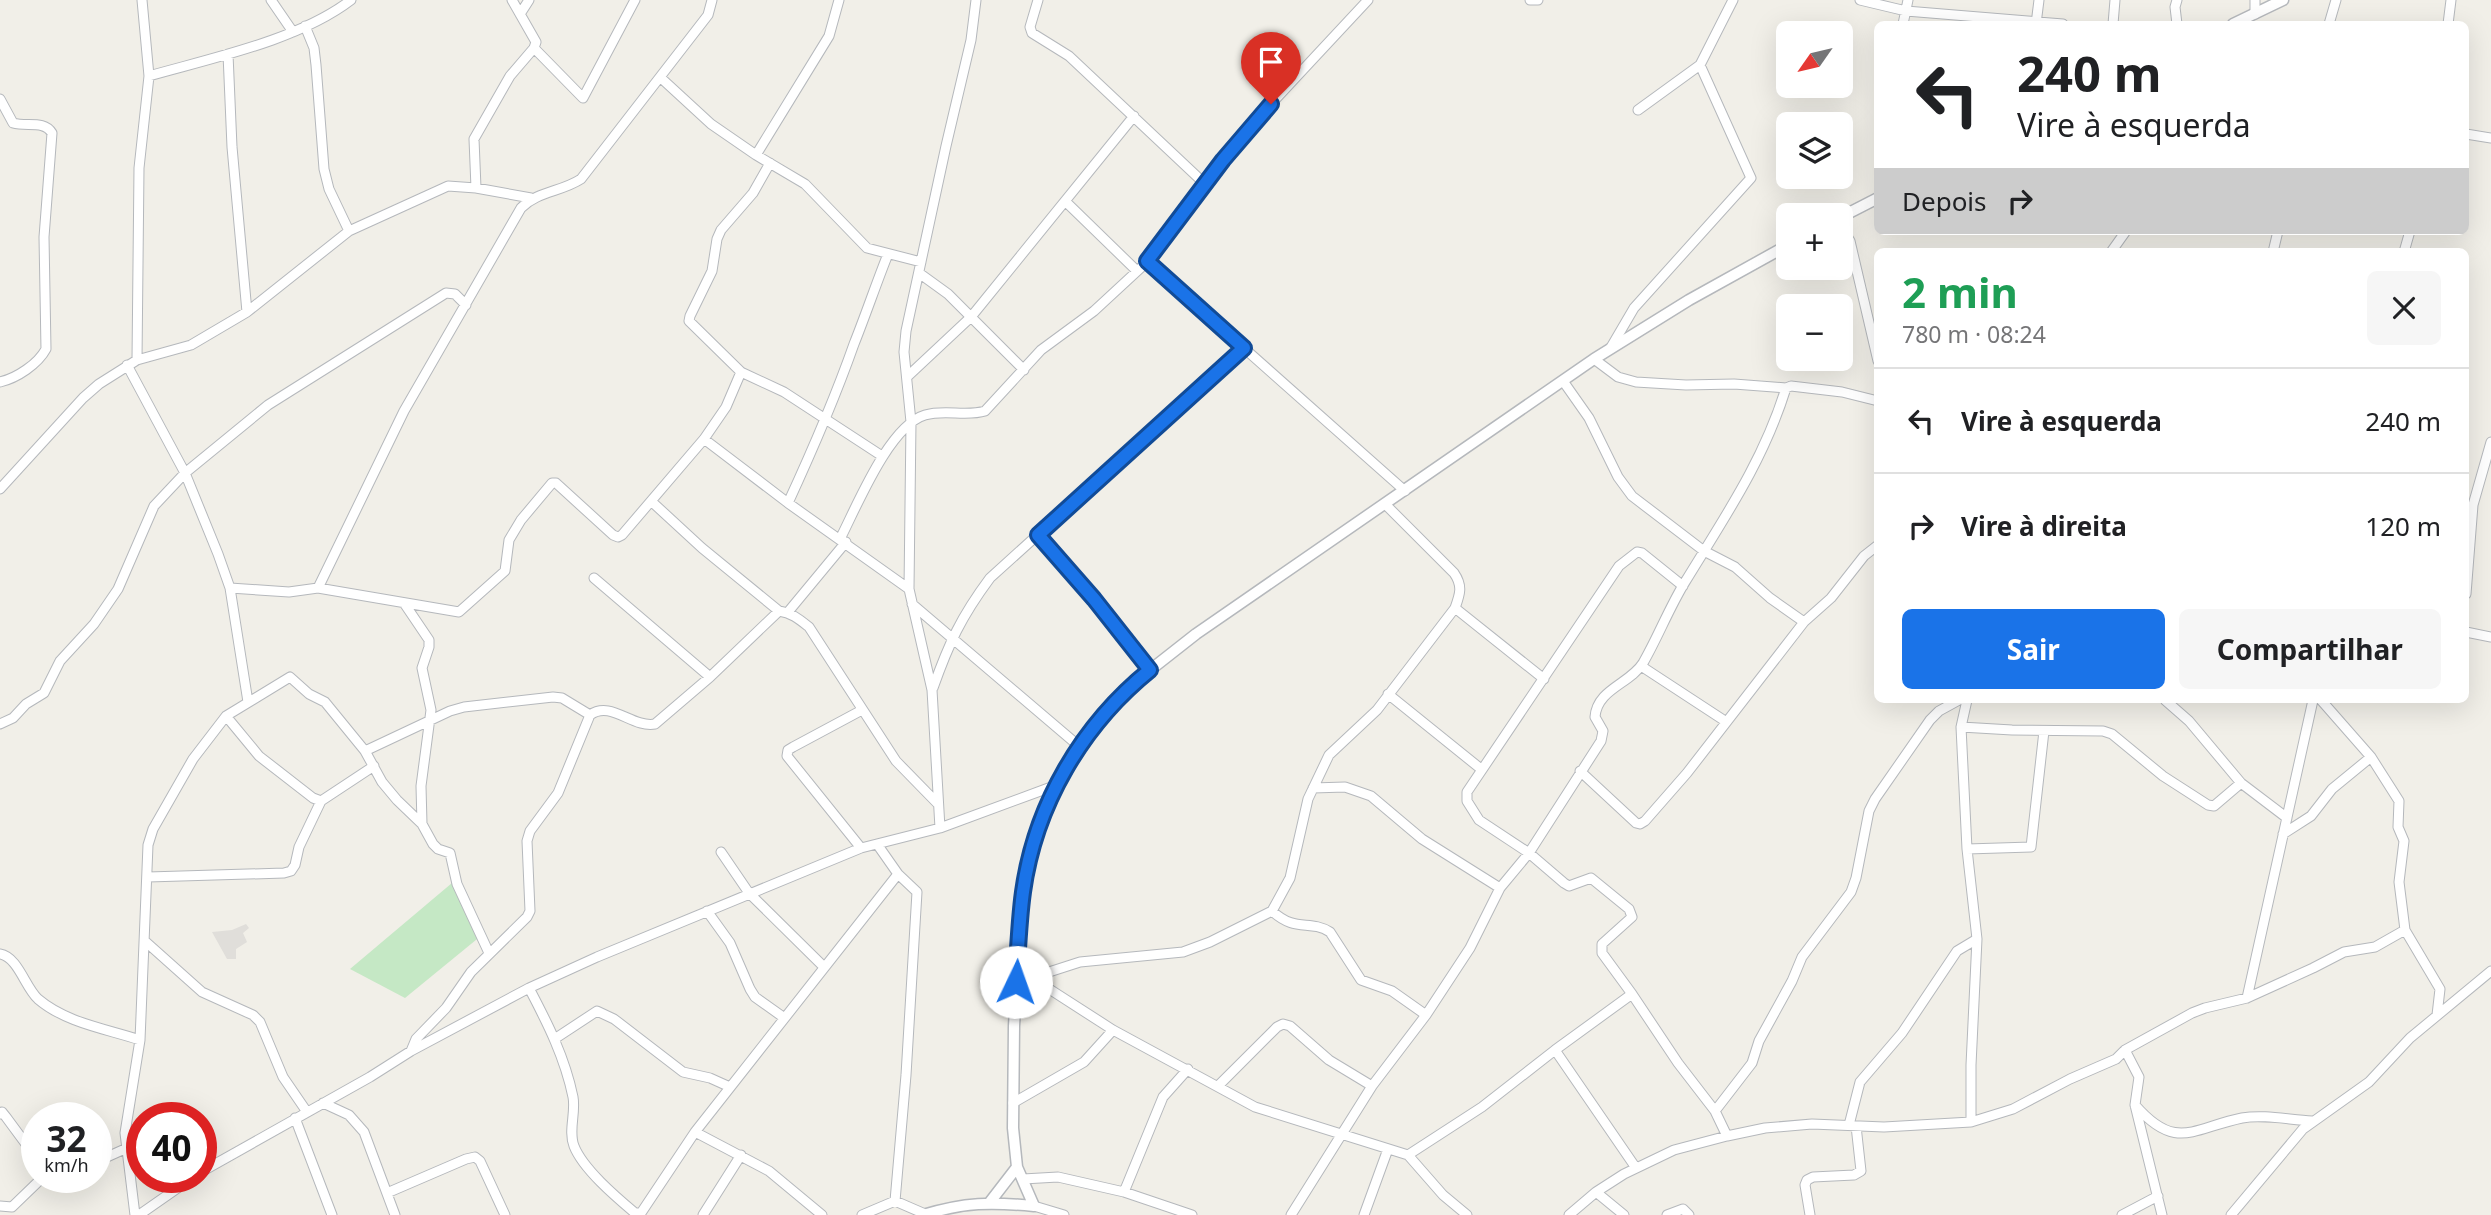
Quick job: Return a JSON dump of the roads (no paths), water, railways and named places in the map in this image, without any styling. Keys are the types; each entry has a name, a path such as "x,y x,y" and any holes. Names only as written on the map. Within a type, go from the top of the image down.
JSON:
{"street":[{"path":"137,360 139,168 149,76 142,0"},
{"path":"271,0 293,32"},
{"path":"149,76 293,32 351,0"},
{"path":"476,188 474,139 510,76 536,42 512,0"},
{"path":"520,14 528,0"},
{"path":"534,48 583,98 635,0"},
{"path":"318,588 404,411 521,208 531,198 567,188 581,179 708,15 712,0"},
{"path":"756,155 829,36 839,0"},
{"path":"940,828 932,690 909,589 911,422 904,352 906,331 971,40 976,0"},
{"path":"1038,0 1030,27 1032,33 1069,56 1085,74 1135,116 1205,184"},
{"path":"411,1051 416,1039 439,1017 471,972 527,917 530,911 527,841 530,831 558,793 590,715 596,710 605,709 645,726 655,724 783,612 843,541 882,456 911,422 926,415 945,412 976,414 985,411 1041,350 1094,311 1138,271 1271,104 1368,0"},
{"path":"1530,0 1538,0"},
{"path":"1638,110 1700,65 1733,0"},
{"path":"1860,0 1906,11 2014,21"},
{"path":"1904,21 1908,0"},
{"path":"2036,21 2039,0"},
{"path":"2113,21 2115,0"},
{"path":"2177,0 2177,21"},
{"path":"2255,0 2255,14"},
{"path":"2240,21 2283,0"},
{"path":"2325,0 2334,5"},
{"path":"2448,21 2451,0"},
{"path":"305,26 314,48 324,169 329,189 349,231"},
{"path":"228,54 232,147 247,312"},
{"path":"1609,349 1634,308 1751,178 1700,65"},
{"path":"661,79 698,114 756,155 805,184 867,248 920,268 1024,370"},
{"path":"0,99 13,122 21,125 43,125 52,133 44,237 46,349 43,355 24,370 9,380 0,382"},
{"path":"908,376 971,317 1135,116"},
{"path":"2469,134 2491,138"},
{"path":"770,163 753,193 721,230 712,271 690,316 692,326 718,346 741,372 784,392 882,456"},
{"path":"0,489 99,384 137,360 191,345 247,312 349,231 448,186 531,198"},
{"path":"1853,211 1874,200"},
{"path":"1065,201 1138,271"},
{"path":"1034,1206 1017,1167 1014,1137 1017,965 1022,902 1039,825 1054,786 1104,713 1150,670 1196,634 1594,359 1689,300 1776,252"},
{"path":"788,503 825,421 888,254"},
{"path":"1853,254 1874,344"},
{"path":"1147,261 1405,491"},
{"path":"0,724 13,718 26,704 44,693 60,661 94,624 118,589 154,506 185,473 268,405 400,320 446,293 455,294 466,304"},
{"path":"932,690 952,636 990,578 1244,348"},
{"path":"1594,359 1618,377 1636,382 1786,388 1791,386 1842,392 1874,400"},
{"path":"127,365 185,473 230,588 248,702"},
{"path":"230,588 289,592 318,588 459,612 505,571 509,540 521,520 552,483 556,483 618,537 704,439 726,407 741,372"},
{"path":"1563,381 1595,430 1632,496 1704,551 1735,567 1770,598 1804,622"},
{"path":"1292,1215 1372,1086 1426,1015 1470,948 1500,888 1529,853 1602,736 1603,731 1595,717 1601,699 1641,666 1683,586 1755,467 1775,422 1786,388"},
{"path":"704,439 909,589"},
{"path":"2469,556 2473,505 2491,442"},
{"path":"651,502 702,548 783,612 809,627 896,761 938,804"},
{"path":"1016,999 1040,983 1049,972 1080,962 1183,952 1210,942 1272,911 1290,877 1304,813 1329,755 1377,710 1455,608 1461,592 1460,581 1454,573 1385,504"},
{"path":"1038,535 1094,599 1150,670"},
{"path":"1580,771 1640,824 1687,773 1804,622 1831,598 1864,556 1874,548"},
{"path":"1683,586 1642,553 1637,552 1619,566 1481,769 1467,792 1467,801 1479,820 1529,853 1569,886 1591,878 1629,909 1632,917 1601,948 1602,953 1678,1063 1715,1111 1727,1136"},
{"path":"594,578 710,677"},
{"path":"404,603 429,640 422,668 431,710 421,786 422,824"},
{"path":"912,604 1080,747"},
{"path":"1455,608 1544,679"},
{"path":"2469,633 2491,637"},
{"path":"1641,666 1725,721"},
{"path":"130,1102 140,1040 149,845 160,813 193,759 226,716 290,677 309,694 325,702 365,751 397,800 422,824 433,844 450,853 457,884 489,953"},
{"path":"1388,694 1481,769"},
{"path":"365,751 429,720 464,707 538,697 562,698 590,715"},
{"path":"1715,1111 1752,1063 1759,1041 1802,957 1851,892 1869,811 1875,799 1930,720 1938,711 1953,703"},
{"path":"1966,703 1961,727 1967,849 1977,939 1971,1122"},
{"path":"2168,703 2189,722 2241,783 2287,818"},
{"path":"2247,998 2312,703"},
{"path":"2324,703 2371,757 2399,801 2398,827 2404,841 2399,882 2405,930 2440,989 2437,1015"},
{"path":"861,848 787,755 788,750 793,747 862,710"},
{"path":"226,716 259,756 313,798 321,801 373,766"},
{"path":"1961,727 2103,731 2112,734 2163,776 2208,805 2220,803 2241,783"},
{"path":"1967,849 2031,848 2044,730"},
{"path":"2283,834 2311,817 2340,781 2371,757"},
{"path":"217,1163 411,1051 529,988 597,957 861,848 940,828 1054,786"},
{"path":"1313,788 1345,787 1371,796 1422,839 1500,888"},
{"path":"148,877 290,871 295,866 299,847 321,801"},
{"path":"877,844 898,874 917,892 895,1201"},
{"path":"721,852 749,893 824,967"},
{"path":"529,988 556,1038 573,1098 574,1147 605,1188 635,1213 641,1213 695,1132 898,874"},
{"path":"707,911 730,943 755,997 783,1017"},
{"path":"1272,911 1290,924 1323,928 1330,932 1361,980 1392,992 1426,1015"},
{"path":"1569,1215 1596,1192 1636,1168 1674,1150 1727,1136 1765,1128 1812,1124 1884,1127 1971,1122 2028,1103 2070,1079 2116,1059 2125,1049 2205,1008 2247,998 2344,951 2375,947 2405,930"},
{"path":"1810,1215 1805,1185 1807,1180 1812,1177 1854,1175 1861,1171 1853,1126 1860,1082 1902,1033 1957,951 1977,939"},
{"path":"146,942 202,992 253,1015 260,1022 283,1077 307,1112"},
{"path":"0,954 9,958 39,999 60,1013 140,1040"},
{"path":"1017,965 1113,1030 1269,1112 1408,1155 1443,1195 1467,1215"},
{"path":"2231,1215 2303,1129 2369,1082 2410,1038 2491,971"},
{"path":"1408,1155 1482,1107 1632,994"},
{"path":"556,1038 597,1011 614,1019 683,1072 710,1077 730,1087"},
{"path":"439,1017 450,1031"},
{"path":"1218,1086 1283,1024 1290,1026 1329,1060 1372,1086"},
{"path":"1013,1103 1084,1062 1113,1030"},
{"path":"2125,1049 2139,1077 2135,1105 2162,1215"},
{"path":"1555,1050 1636,1168"},
{"path":"1124,1192 1163,1097 1188,1069"},
{"path":"324,1103 349,1115 364,1132 395,1215"},
{"path":"2135,1105 2155,1127 2176,1132 2201,1131 2242,1118 2312,1121"},
{"path":"0,1114 2,1112 21,1137"},
{"path":"295,1118 332,1215"},
{"path":"695,1132 769,1171 822,1215"},
{"path":"1364,1215 1388,1149"},
{"path":"703,1215 741,1155"},
{"path":"387,1193 466,1158 475,1157 480,1161 505,1215"},
{"path":"990,1202 1017,1167"},
{"path":"1023,1178 1058,1177 1124,1192 1192,1215"},
{"path":"1596,1192 1625,1215"},
{"path":"0,1206 12,1207 26,1193"},
{"path":"134,1193 137,1215 170,1193"},
{"path":"2122,1215 2158,1196"},
{"path":"862,1215 895,1201 924,1215 952,1207 990,1202 1034,1206 1064,1215"},
{"path":"1667,1215 1684,1209 1689,1215"}]}
